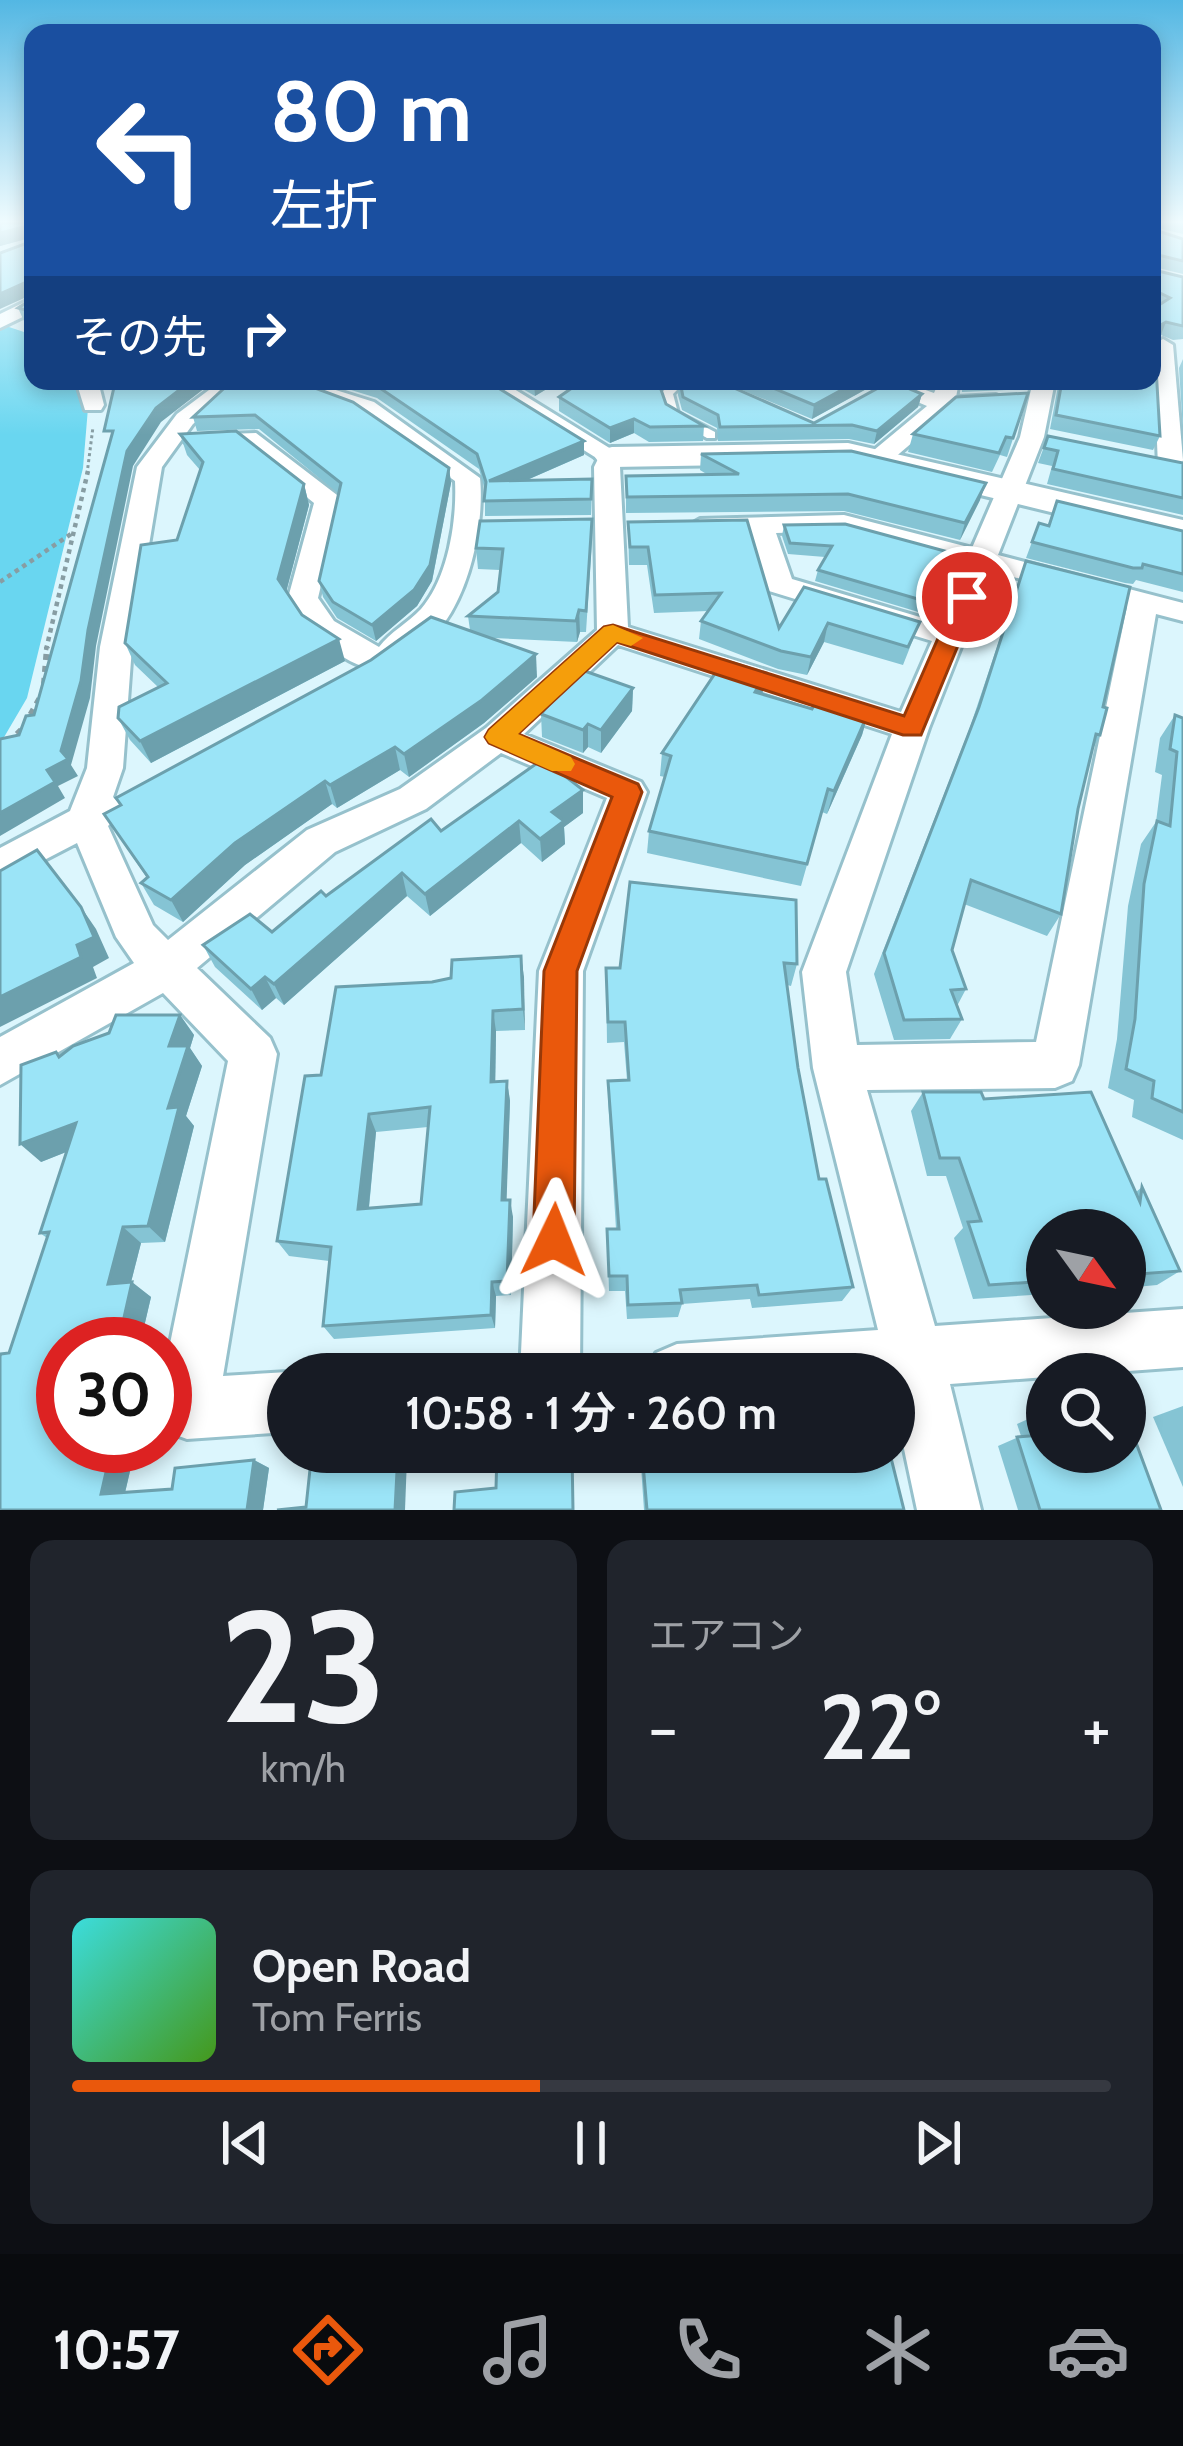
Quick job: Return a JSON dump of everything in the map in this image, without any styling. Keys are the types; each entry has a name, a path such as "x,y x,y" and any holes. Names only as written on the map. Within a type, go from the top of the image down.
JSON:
{"street":[{"path":"1166,345 1167,465"},
{"path":"89,390 93,405"},
{"path":"223,390 185,419 150,467 116,647 106,809 137,937 254,1054 188,1409 267,1403"},
{"path":"314,390 366,407 467,478 474,529 458,574 436,614 342,681"},
{"path":"508,390 546,405 612,457 826,450 1183,532"},
{"path":"913,390 1043,415 912,728 824,972 837,1068 913,1353"},
{"path":"877,460 946,393"},
{"path":"164,445 248,438 328,501 303,598 323,628 377,660"},
{"path":"0,1061 164,969 321,841 413,799 498,737 613,632 607,467 612,457"},
{"path":"674,527 844,523 1163,606 1055,1065 837,1068"},
{"path":"760,526 778,585 951,636"},
{"path":"613,632 912,728"},
{"path":"498,737 628,792 560,971 551,1353"},
{"path":"0,867 106,809"},
{"path":"915,1357 1183,1338"},
{"path":"915,1361 949,1510"}],"lane":[{"path":"670,390 667,393 673,415 712,435"}],"path":[{"path":"0,752 23,728 44,692 44,657 91,468 93,405"},
{"path":"0,582 72,534"}],"shaded area":[{"path":"0,324 24,332 24,390 83,390 88,408 83,468 27,698 0,744"}],"building":[{"path":"1161,293 1183,293 1183,326 1161,325 1161,304 1170,298"},
{"path":"113,390 179,390 156,408 127,451 81,681 61,751 68,759 47,770 55,782 0,813 0,739 19,735 26,716 34,715 113,431 104,431"},
{"path":"222,390 320,390 353,402 449,468 430,565 414,590 372,625 333,602 319,581 341,483 255,415 193,417"},
{"path":"383,390 502,390 584,441 489,481 592,479 591,499 484,501 486,482 477,454"},
{"path":"569,390 661,390 666,404 704,426 650,427 634,419 610,428 559,397"},
{"path":"682,390 739,390 814,423 874,390 922,394 877,431 852,425 720,427 718,415 683,397"},
{"path":"778,390 842,390 814,405"},
{"path":"1060,390 1157,390 1160,436 1056,415"},
{"path":"1028,393 1013,438 1006,437 999,453 913,434 956,397"},
{"path":"236,431 304,484 278,579 302,615 339,639 140,741 118,718 119,707 167,683 125,643 141,545 177,540 203,462 180,434"},
{"path":"1048,436 1183,463 1183,498 1053,469 1058,451 1044,448"},
{"path":"851,451 986,483 965,523 848,494 627,497 626,476 739,474 701,454"},
{"path":"1057,501 1183,531 1183,574 1143,564 1133,568 1032,542 1039,523 1049,526"},
{"path":"592,519 586,611 579,610 576,621 468,616 498,592 503,549 476,548 480,521"},
{"path":"747,520 779,628 804,587 920,622 908,647 828,623 811,657 781,651 701,621 721,593 655,595 648,547 630,547 628,522"},
{"path":"845,524 952,553 928,602 818,570 832,546 790,543 784,525"},
{"path":"1026,561 1130,587 1103,707 1107,708 1078,809 1061,914 971,880 952,950 966,989 951,990 962,1019 904,1020 884,953 979,707"},
{"path":"431,617 536,654 482,700 404,754 395,747 330,785 325,781 235,843 171,900 141,883 148,877 104,814 121,805 116,798 371,660"},
{"path":"724,660 766,673 755,692 812,709 819,695 869,711 834,791 828,789 807,864 649,831 671,756 662,753"},
{"path":"579,669 633,688 601,730 588,724 583,730 541,714"},
{"path":"1175,715 1183,718 1183,1112 1152,1098 1154,1081 1126,1069 1135,1019 1144,884 1157,821 1170,826 1177,752 1170,749"},
{"path":"543,759 583,790 552,812 564,821 540,839 519,821 425,894 402,873 274,984 265,977 251,989 203,945 250,914 272,932 321,891 326,896 431,819 441,831"},
{"path":"37,850 81,907 94,937 77,945 81,957 0,997 0,871"},
{"path":"630,882 796,900 797,964 784,963 798,1068 819,1179 826,1179 853,1287 759,1295 757,1285 680,1290 682,1303 628,1305 627,1276 609,1276 607,1229 619,1229 608,1081 629,1080 625,1022 608,1022 606,968 620,968"},
{"path":"521,956 523,1009 493,1011 491,1082 507,1081 502,1200 510,1200 507,1281 492,1282 491,1315 323,1326 331,1247 277,1241 305,1076 321,1075 336,987 451,978 452,960","holes":["430,1107 421,1204 358,1209 369,1114"]},
{"path":"116,1015 180,1015 169,1046 188,1046 168,1108 179,1107 148,1226 123,1227 108,1284 132,1282 124,1317 36,1317 36,1473 106,1473 101,1494 172,1489 174,1473 192,1473 192,1466 254,1460 247,1510 0,1510 0,1356 9,1353 49,1232 40,1233 76,1123 20,1144 21,1065 56,1052 59,1057 73,1046 109,1033"},
{"path":"923,1092 981,1092 984,1099 1091,1092 1140,1202 1142,1187 1180,1271 1146,1273 1146,1209 1026,1209 1026,1282 989,1285 968,1222 981,1221 959,1158 940,1158"},
{"path":"1026,1436 1026,1466 1017,1437"},
{"path":"1146,1470 1161,1510 1040,1510 1028,1473"},
{"path":"310,1473 397,1473 395,1510 277,1510 306,1507"},
{"path":"496,1473 572,1473 573,1510 454,1510 455,1492 496,1488"},
{"path":"644,1473 895,1473 904,1510 647,1510"}],"slow traffic":[{"path":"561,764 498,737 613,632 631,638"}],"route":[{"path":"554,1240 560,971 628,792 498,737 613,632 912,728 967,597"}]}
